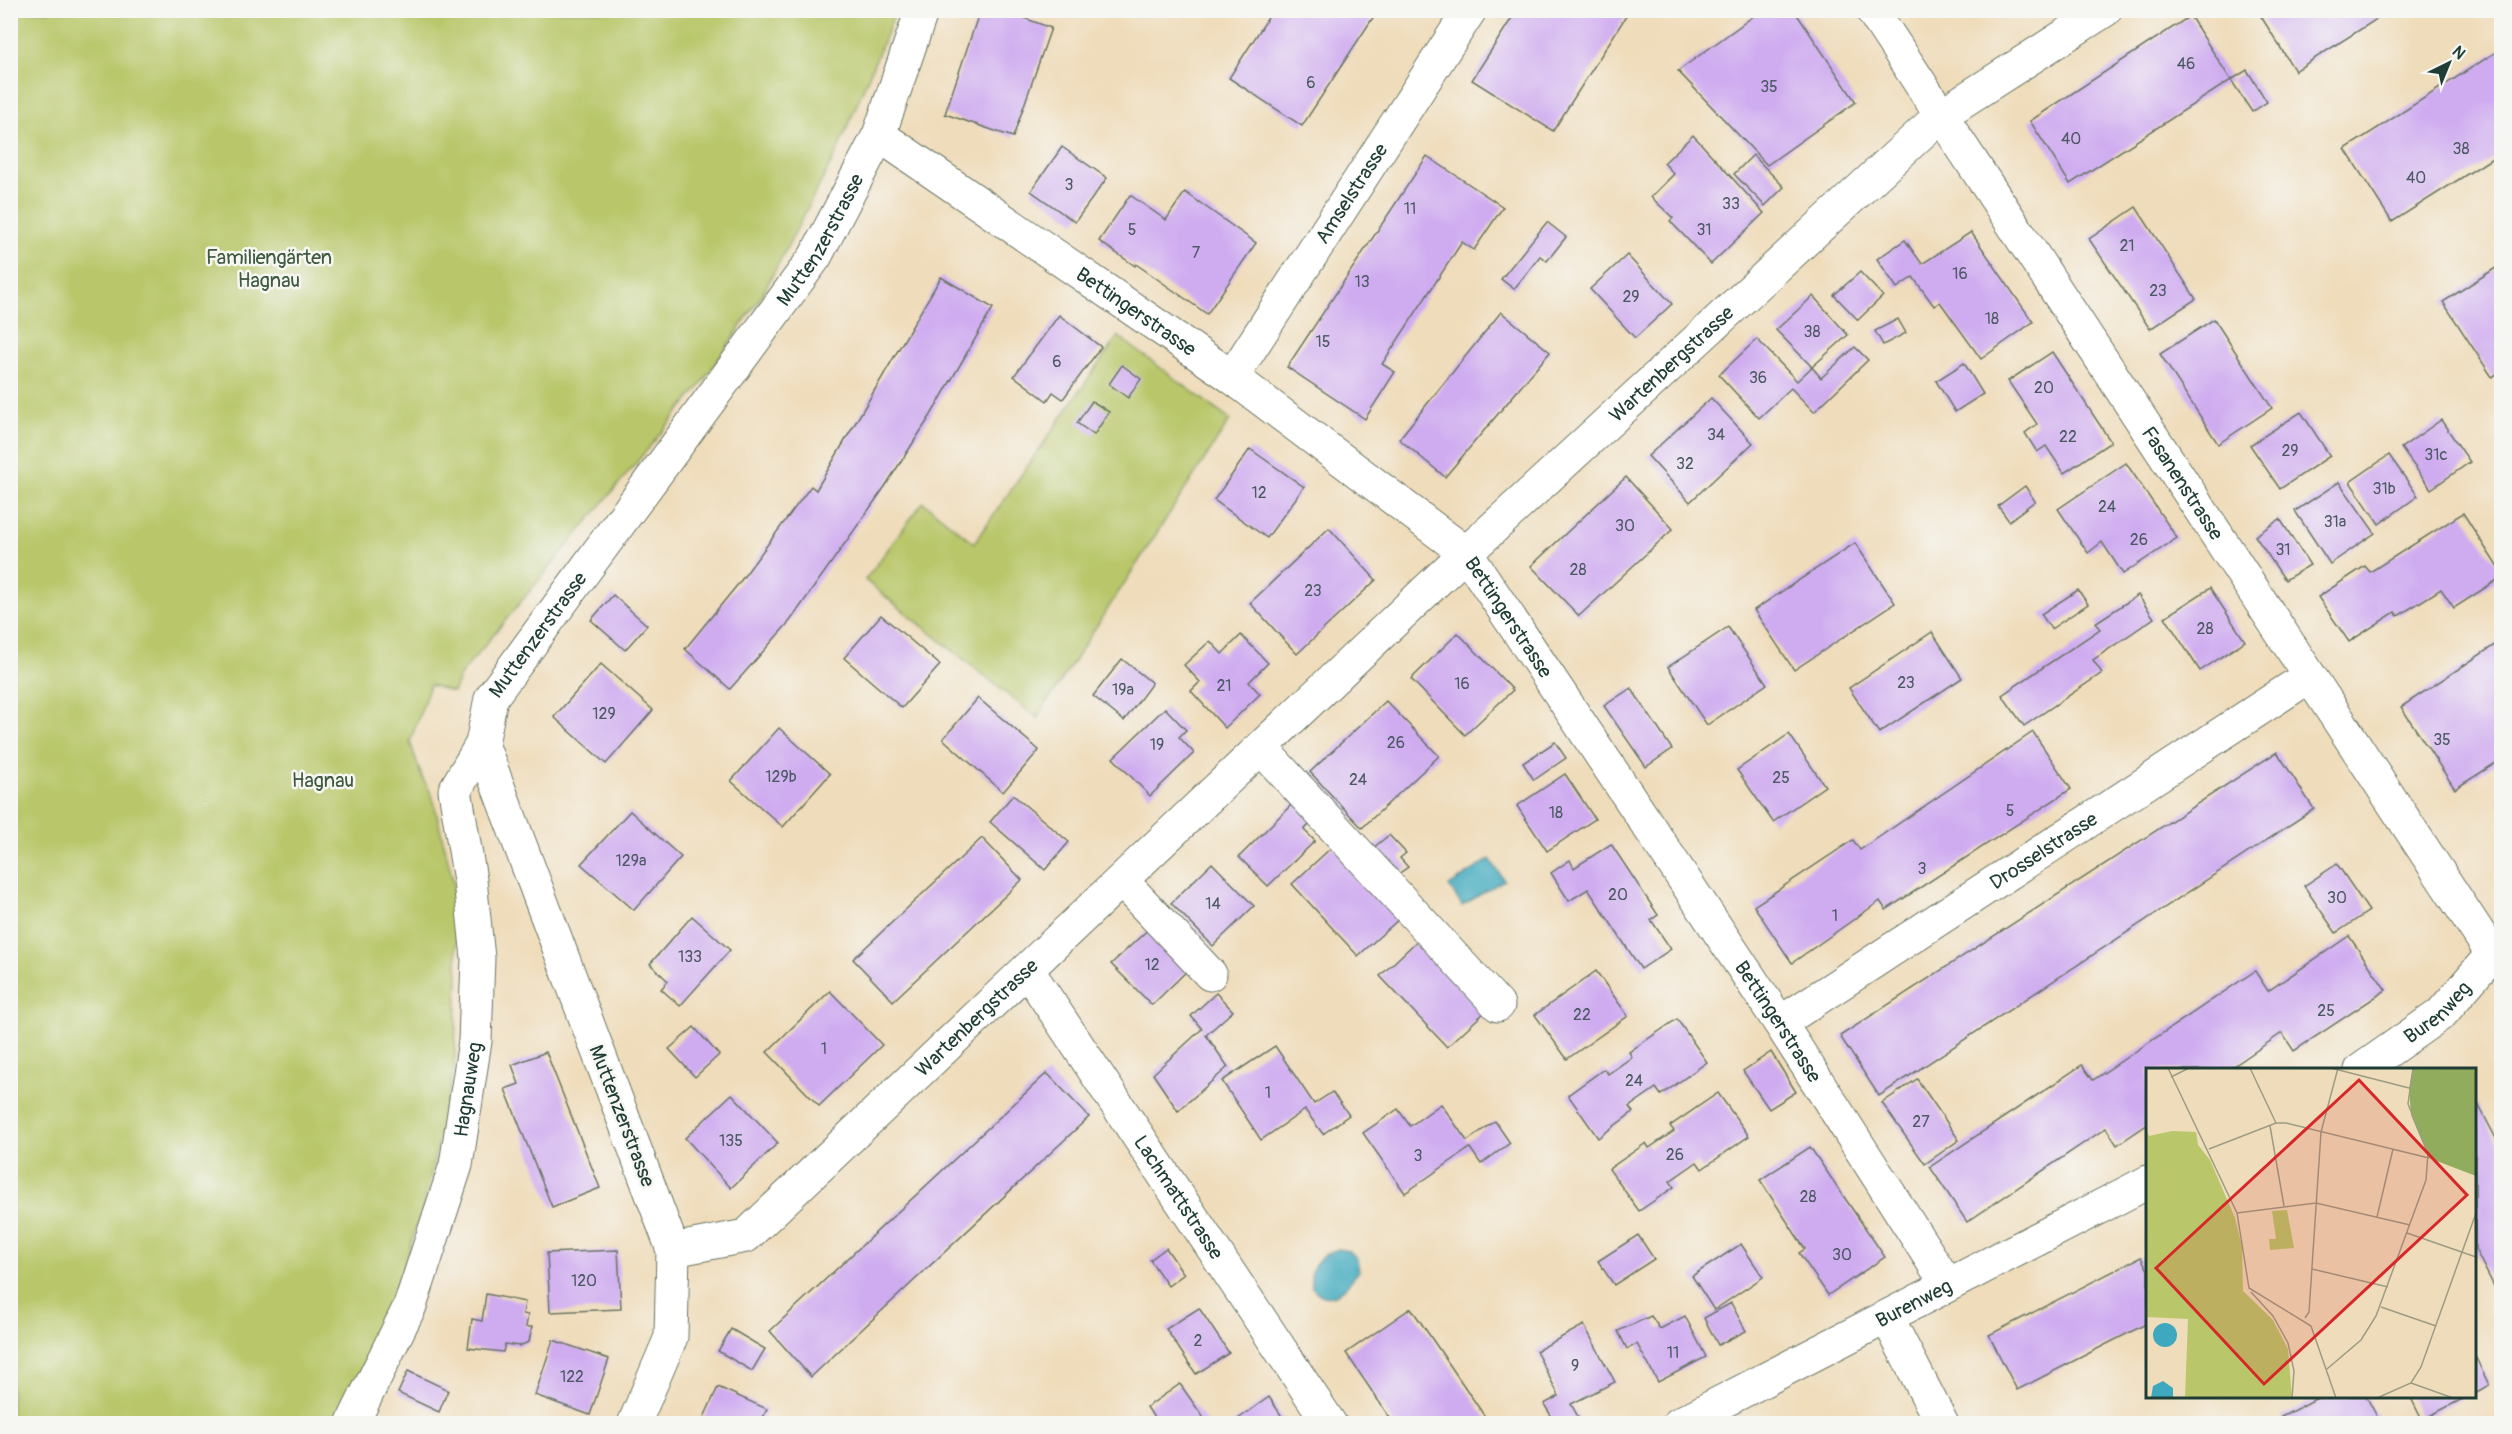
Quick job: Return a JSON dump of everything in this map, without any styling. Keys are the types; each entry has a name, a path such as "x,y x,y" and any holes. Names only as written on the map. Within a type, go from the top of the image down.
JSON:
{"street":[{"name":"Muttenzerstrasse","path":"634,1424 671,1337 673,1250 482,744 491,698 815,257 879,135 922,10"},
{"name":"Amselstrasse","path":"1232,377 1470,10"},
{"name":"Fasanenstrasse","path":"1872,10 2308,677 2497,949"},
{"name":"Wartenbergstrasse","path":"673,1250 746,1236 1028,971 1466,553 1941,115 2104,10"},
{"name":"Bettingerstrasse","path":"879,135 1232,377 1466,553 1780,1023 1947,1284"},
{"name":"Drosselstrasse","path":"1780,1023 2308,677"},
{"name":"Hagnauweg","path":"352,1424 410,1306 456,1165 475,1041 478,958 470,880 455,790 482,744"},
{"path":"1261,748 1498,1005"},
{"path":"1122,881 1210,974"},
{"name":"Burenweg","path":"2364,1068 2441,1014 2497,949"},
{"name":"Lachmattstrasse","path":"1028,971 1330,1424"},
{"name":"Burenweg","path":"1679,1424 2146,1183"},
{"path":"1887,1317 1942,1424"}],"green space":[{"name":"Familiengärten Hagnau","path":"10,11 896,11 837,152 762,295 700,386 461,674 453,692 430,685 410,742 422,777 432,795 453,881 458,980 454,1070 426,1197 403,1268 371,1351 334,1423 11,1423"},
{"path":"1118,336 1230,420 1037,718 865,580 923,502 974,543"}],"water":[{"path":"1490,859 1504,880 1462,906 1449,886"},
{"path":"1338,1249 1349,1251 1357,1258 1359,1271 1342,1290 1331,1297 1324,1296 1311,1286 1312,1272 1321,1258"}],"building":[{"path":"980,10 1002,10 1051,28 1013,137 945,114"},
{"path":"1273,10 1378,10 1302,126 1229,78"},
{"path":"1517,10 1630,10 1553,131 1472,80"},
{"path":"1762,10 1794,10 1856,102 1767,165 1678,71"},
{"path":"2257,10 2391,10 2295,71"},
{"path":"2190,16 2231,80 2070,184 2030,121"},
{"path":"2502,48 2502,152 2392,222 2345,149"},
{"path":"2247,70 2267,102 2252,112 2231,80"},
{"path":"1693,135 1764,213 1711,264 1670,221 1673,218 1651,197 1674,174 1664,163"},
{"path":"1062,147 1107,178 1075,222 1031,191"},
{"path":"1753,155 1784,187 1765,206 1734,174"},
{"path":"1427,156 1503,207 1474,250 1462,242 1382,364 1395,372 1365,419 1287,367"},
{"path":"1185,192 1256,243 1207,314 1099,241 1130,195 1166,220"},
{"path":"2136,207 2196,299 2150,329 2089,239"},
{"path":"1547,222 1566,237 1547,261 1540,256 1514,289 1501,279"},
{"path":"1971,232 2033,322 1981,359 1940,302 1934,306 1913,277 1897,288 1877,259 1905,240 1922,264"},
{"path":"1627,255 1672,304 1635,338 1590,289"},
{"path":"2502,264 2502,371 2492,377 2443,302"},
{"path":"1860,272 1883,296 1858,320 1834,295"},
{"path":"941,277 993,308 931,415 884,488 790,621 730,689 685,649 739,583 811,486 816,490"},
{"path":"1813,296 1848,335 1812,367 1776,330"},
{"path":"1501,312 1550,352 1445,477 1399,439"},
{"path":"1059,315 1101,347 1063,399 1053,392 1047,401 1014,376"},
{"path":"1898,319 1906,333 1883,345 1875,331"},
{"path":"2214,319 2272,408 2218,444 2160,354"},
{"path":"1757,339 1797,381 1812,367 1821,378 1855,347 1868,360 1814,412 1791,388 1759,418 1719,375"},
{"path":"2052,352 2111,442 2064,473 2046,446 2037,452 2025,433 2037,424 2008,381"},
{"path":"1964,363 1983,394 1955,412 1936,381"},
{"path":"1122,365 1141,379 1128,398 1109,384"},
{"path":"1711,398 1753,443 1690,502 1648,456"},
{"path":"1092,401 1109,412 1094,435 1077,423"},
{"path":"2301,412 2330,456 2280,489 2250,445"},
{"path":"2441,420 2470,462 2431,489 2401,448"},
{"path":"1250,449 1304,487 1267,538 1214,500"},
{"path":"2389,455 2418,496 2379,524 2350,482"},
{"path":"2126,463 2177,538 2123,574 2102,542 2088,553 2058,509"},
{"path":"1626,477 1673,529 1579,616 1531,566"},
{"path":"2339,482 2375,533 2330,564 2295,511"},
{"path":"2025,486 2035,501 2009,521 1998,506"},
{"path":"2463,513 2502,577 2454,608 2441,589 2398,616 2395,612 2349,642 2318,597 2365,566 2370,572"},
{"path":"2280,519 2310,565 2285,580 2255,536"},
{"path":"1329,528 1376,580 1297,654 1250,603"},
{"path":"1855,543 1895,603 1794,670 1754,610"},
{"path":"2210,588 2245,641 2200,671 2165,617"},
{"path":"2078,590 2088,604 2051,629 2041,614"},
{"path":"613,595 647,625 625,650 591,620"},
{"path":"2138,595 2154,618 2093,660 2102,673 2024,726 2002,695 2100,629 2095,623"},
{"path":"881,615 940,665 902,708 844,658"},
{"path":"1728,627 1767,684 1707,725 1668,667"},
{"path":"1932,632 1962,678 1879,733 1849,688"},
{"path":"1458,633 1513,690 1465,735 1411,679"},
{"path":"1241,635 1268,663 1249,682 1260,694 1225,728 1191,691 1200,682 1184,665 1210,641 1222,654"},
{"path":"2499,642 2502,647 2502,759 2455,789 2401,707"},
{"path":"1122,659 1152,683 1124,721 1093,696"},
{"path":"601,664 653,710 606,764 554,717"},
{"path":"1631,688 1672,749 1646,767 1604,706"},
{"path":"978,698 1039,750 1003,792 943,739"},
{"path":"1386,701 1439,756 1362,828 1310,772"},
{"path":"1165,708 1186,730 1179,737 1194,753 1150,796 1113,758"},
{"path":"779,728 830,774 783,827 731,781"},
{"path":"2033,732 2071,789 1886,910 1880,901 1792,963 1754,906 1853,840 1860,850"},
{"path":"1789,734 1825,786 1773,822 1737,770"},
{"path":"1555,742 1566,758 1534,780 1523,763"},
{"path":"2277,752 2314,809 1879,1096 1840,1036"},
{"path":"1565,774 1595,819 1547,851 1517,806"},
{"path":"1013,795 1069,842 1045,870 990,822"},
{"path":"1295,801 1314,820 1304,830 1315,841 1268,886 1239,857"},
{"path":"630,811 681,857 634,910 581,864"},
{"path":"1389,835 1406,853 1400,858 1408,867 1391,879 1367,853"},
{"path":"982,838 1022,880 893,1001 853,959"},
{"path":"1611,844 1658,915 1651,920 1671,949 1641,969 1588,889 1569,901 1551,873 1570,860 1574,868"},
{"path":"1333,846 1400,918 1358,956 1292,884"},
{"path":"1212,863 1254,906 1213,946 1171,903"},
{"path":"2337,864 2369,911 2336,933 2304,886"},
{"path":"692,916 730,950 680,1006 661,989 668,981 650,964"},
{"path":"1153,925 1192,966 1152,1005 1111,964"},
{"path":"2349,936 2386,990 2294,1051 2282,1033 2231,1068 2146,1068 2146,1125 2117,1145 2106,1128 1967,1222 1930,1167 2082,1065 2093,1080 2255,971 2268,991"},
{"path":"1420,938 1487,1010 1447,1047 1380,976"},
{"path":"1596,971 1628,1016 1567,1059 1535,1015"},
{"path":"830,991 882,1045 819,1106 767,1052"},
{"path":"1216,993 1233,1011 1206,1035 1228,1067 1178,1111 1153,1074 1202,1029 1191,1016"},
{"path":"1677,1019 1707,1062 1661,1095 1656,1088 1629,1107 1633,1112 1598,1138 1568,1095 1604,1069 1608,1074 1632,1057 1629,1052"},
{"path":"694,1027 719,1055 695,1077 669,1049"},
{"path":"1275,1046 1314,1104 1332,1092 1349,1115 1323,1134 1305,1110 1261,1140 1222,1081"},
{"path":"546,1052 600,1188 552,1207 505,1089 519,1084 512,1065"},
{"path":"1771,1052 1796,1092 1769,1109 1743,1071"},
{"path":"1047,1073 1089,1117 811,1377 770,1331"},
{"path":"1917,1079 1959,1140 1925,1164 1882,1103"},
{"path":"1718,1093 1749,1136 1702,1169 1697,1162 1670,1181 1674,1187 1639,1211 1609,1169 1646,1143 1649,1148 1674,1131 1670,1126"},
{"path":"732,1094 778,1143 731,1188 685,1138"},
{"path":"1441,1104 1467,1141 1495,1121 1510,1143 1481,1164 1470,1148 1405,1193 1363,1133 1398,1109 1410,1126"},
{"path":"2478,1104 2502,1150 2502,1302 2476,1251 2476,1105"},
{"path":"1810,1147 1885,1257 1828,1295 1799,1253 1805,1249 1760,1180"},
{"path":"1638,1235 1654,1259 1614,1285 1598,1261"},
{"path":"1741,1244 1763,1277 1714,1310 1692,1276"},
{"path":"1166,1248 1184,1274 1168,1286 1150,1260"},
{"path":"618,1250 621,1309 550,1312 547,1253"},
{"path":"2141,1257 2146,1266 2146,1324 2017,1390 1989,1335"},
{"path":"486,1294 525,1302 523,1314 528,1315 526,1327 532,1327 529,1342 519,1346 505,1344 503,1352 468,1348 472,1319 482,1321"},
{"path":"1731,1303 1746,1331 1718,1345 1704,1318"},
{"path":"1199,1308 1229,1353 1196,1374 1166,1329"},
{"path":"1411,1308 1490,1424 1394,1424 1346,1353"},
{"path":"1651,1316 1660,1329 1685,1316 1706,1357 1658,1382 1637,1344 1627,1349 1618,1331"},
{"path":"1584,1325 1615,1382 1571,1404 1582,1424 1556,1424 1544,1404 1559,1396 1536,1351"},
{"path":"731,1329 765,1349 752,1371 718,1351"},
{"path":"553,1340 609,1359 590,1415 535,1395"},
{"path":"2476,1358 2489,1385 2476,1392"},
{"path":"408,1371 448,1390 439,1412 398,1393"},
{"path":"1180,1384 1208,1424 1158,1424 1147,1407"},
{"path":"718,1387 767,1409 760,1424 701,1424"},
{"path":"1269,1397 1287,1424 1231,1424"},
{"path":"2317,1398 2367,1398 2381,1424 2285,1424 2281,1417"},
{"path":"2411,1398 2464,1398 2422,1420"}],"park label":[{"name":"Hagnau","path":"323,780"}]}
